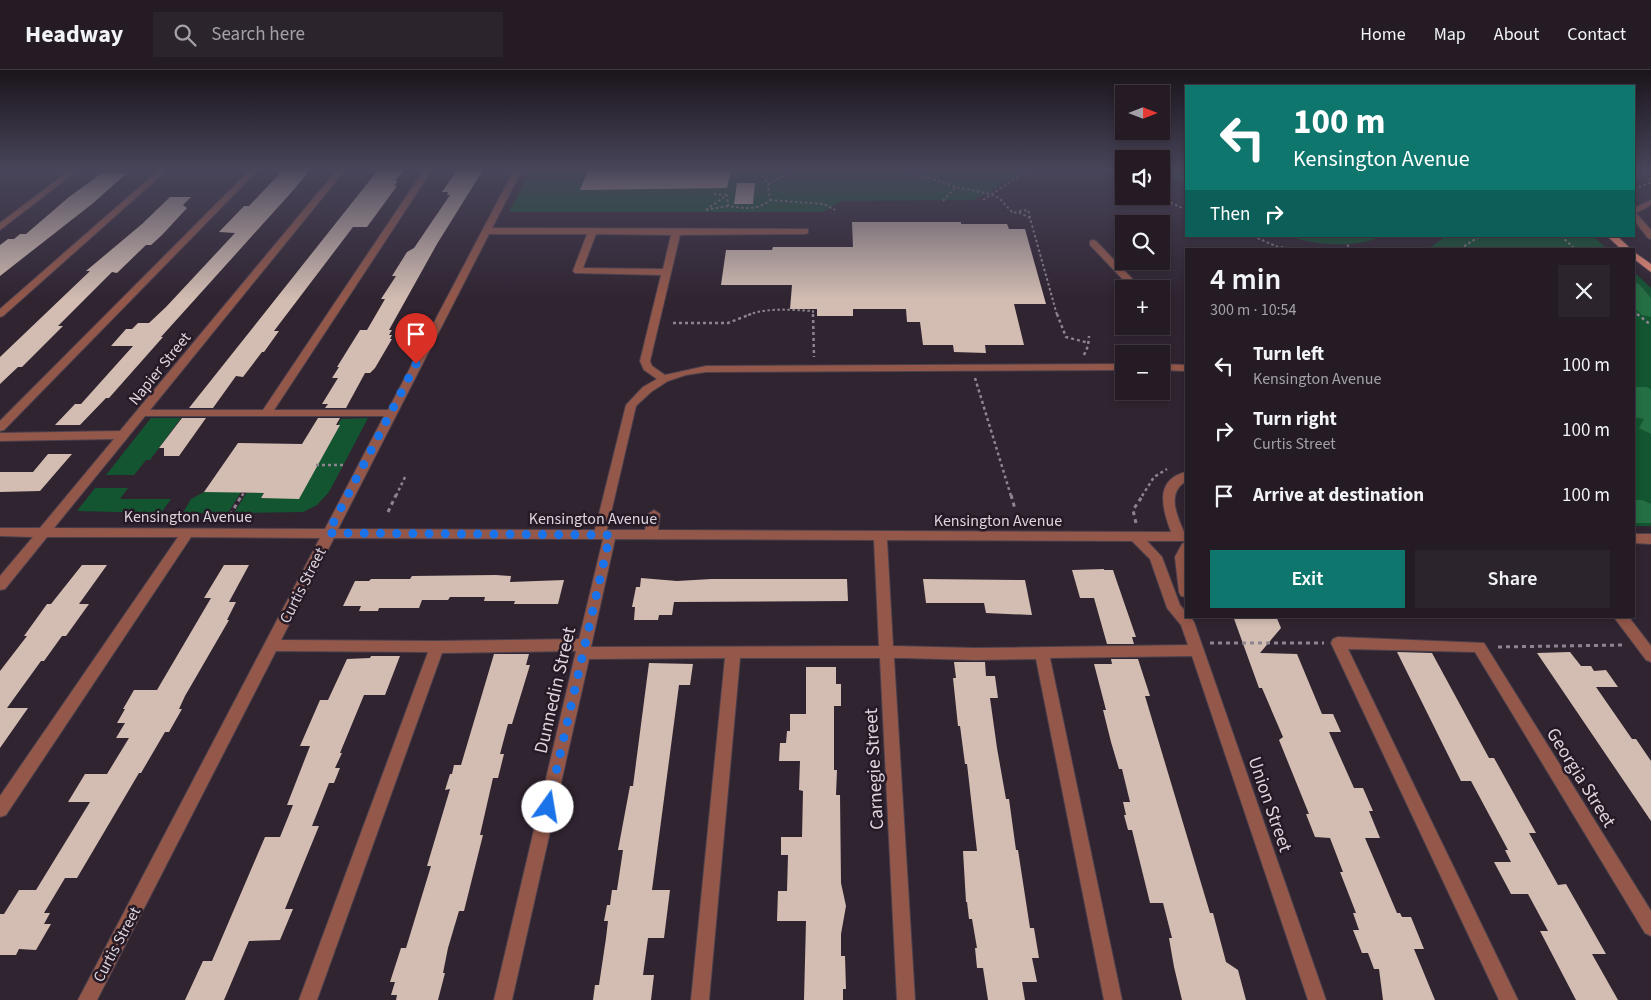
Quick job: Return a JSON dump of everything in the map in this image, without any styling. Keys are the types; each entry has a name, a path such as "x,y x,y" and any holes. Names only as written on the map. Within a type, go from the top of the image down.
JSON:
{"main road":[{"path":"1613,237 1625,248"},
{"path":"1635,256 1651,269"}],"street":[{"path":"0,227 18,213"},
{"path":"0,314 114,213"},
{"path":"0,427 211,213"},
{"name":"Napier Street","path":"0,585 305,213"},
{"path":"266,414 399,213"},
{"name":"Curtis Street","path":"87,1000 495,213"},
{"path":"1635,217 1651,236"},
{"path":"485,231 805,231"},
{"path":"592,232 578,271 667,272"},
{"path":"663,379 648,368 645,361 676,232"},
{"path":"1093,243 1127,280"},
{"name":"Dunnedin Street","path":"503,1000 584,649 632,404 642,392 663,379 684,372 706,369 1115,367"},
{"path":"1170,367 1185,368"},
{"path":"142,413 390,413"},
{"path":"0,437 122,435"},
{"path":"1185,477 1171,487 1167,498 1184,540 1181,557 1185,585"},
{"path":"651,534 654,514"},
{"name":"Kensington Avenue","path":"0,532 880,536 1135,530 1184,540"},
{"name":"Union Street","path":"1135,530 1156,557 1174,608 1185,617"},
{"path":"0,810 188,532"},
{"name":"Carnegie Street","path":"880,536 906,1000"},
{"path":"1635,539 1651,539"},
{"path":"1622,618 1647,650"},
{"name":"Union Street","path":"1188,619 1195,647 1317,1000"},
{"path":"1479,647 1338,643 1509,1000"},
{"path":"272,645 733,653 886,652 975,654 1195,647"},
{"path":"308,1000 437,647"},
{"name":"Georgia Street","path":"1479,647 1651,927"},
{"path":"1042,652 1113,1000"},
{"path":"700,1000 733,653"}],"path":[{"path":"1021,213 1030,218"},
{"path":"1029,213 1058,318 1066,337 1089,343"},
{"path":"1255,237 1278,247 1288,248"},
{"path":"1462,248 1478,237"},
{"path":"1562,237 1574,248"},
{"path":"1347,245 1351,248"},
{"path":"673,323 728,323 759,311 813,311 814,360"},
{"path":"1635,313 1651,325"},
{"path":"1084,354 1089,343 1089,336"},
{"path":"973,373 1014,509"},
{"path":"316,465 345,464"},
{"path":"1135,530 1133,510 1141,499 1151,478 1173,466"},
{"path":"388,512 405,477"},
{"path":"230,515 244,492"},
{"path":"1195,647 1338,643"},
{"path":"1479,647 1647,650"}],"green space":[{"path":"1290,237 1380,237 1360,243 1347,244 1310,242"},
{"path":"1445,237 1594,237 1606,248 1429,248"},
{"path":"1635,273 1651,288 1651,526 1635,526"},
{"path":"1635,282 1651,298 1651,317 1642,315 1635,309"},
{"path":"1635,387 1647,387 1651,390 1651,434 1639,428 1644,419 1635,417"},
{"path":"151,418 181,418 150,460 146,460 134,475 106,475"},
{"path":"368,418 329,492 317,505 303,512 234,513 247,492 264,493 261,498 299,498 341,419"},
{"path":"95,488 128,488 120,499 171,499 161,513 77,511"},
{"path":"204,492 241,492 228,513 183,513 191,499"},
{"path":"1635,500 1642,500 1651,504 1651,523 1635,523"}],"building":[{"path":"50,213 80,213 0,276 0,245 8,239 14,239 20,234 26,234"},
{"path":"153,213 182,213 151,245 146,245 117,273 112,272 58,326 63,326 22,367 18,367 0,384 0,357 90,271 86,271"},
{"path":"237,213 272,213 109,398 106,398 80,425 55,425 75,404 81,404 133,346 111,346 126,329 132,329 138,323 149,323 235,233 219,232"},
{"path":"344,213 377,213 367,227 353,227 274,331 279,331 243,377 236,376 213,408 189,408"},
{"path":"438,213 456,213 389,330 392,330 389,335 392,335 390,339 392,339 375,368 370,373 365,373 346,408 325,408 328,404 322,404 338,378 332,378 339,367 337,367 360,330 367,330 385,299 381,299 396,276 392,276 407,252 414,248"},
{"path":"852,222 961,222 961,224 1007,224 1009,229 1025,229 1046,304 1014,304 1024,345 985,345 986,353 954,352 953,345 923,345 920,322 907,322 906,309 853,309 853,316 817,316 817,309 790,309 792,285 721,285 726,250 772,250 773,247 853,247"},
{"path":"182,418 206,418 179,456 164,456 164,448 159,448"},
{"path":"318,418 340,418 336,425 340,425 299,499 261,498 264,493 204,492 238,443 302,444"},
{"path":"48,454 72,454 40,491 0,492 0,472 33,472"},
{"path":"82,565 107,565 79,604 89,604 66,636 62,636 44,661 41,661 7,708 28,708 0,748 0,671 27,636 24,636 47,604 51,604"},
{"path":"224,565 249,565 229,602 236,602 227,620 229,620 185,696 179,709 182,709 169,732 165,732 141,773 139,773 77,878 65,878 44,913 50,913 44,924 51,924 36,950 19,949 16,955 0,955 0,914 4,914 19,890 36,890 90,802 68,802 85,774 107,774 129,738 116,738 125,723 117,723 125,709 123,709 134,690 157,690 211,598 204,598"},
{"path":"1072,570 1113,570 1136,637 1132,637 1134,644 1107,644 1094,598 1080,598"},
{"path":"412,576 511,576 510,582 564,580 558,604 514,604 515,601 484,601 485,597 450,597 448,600 422,600 419,608 379,608 378,611 359,611 361,606 343,606 355,581 410,579"},
{"path":"641,578 677,581 711,579 847,579 848,601 674,602 672,615 659,615 658,620 634,620 635,607 632,607 636,587 640,587"},
{"path":"923,579 1025,580 1032,615 986,613 984,603 926,603"},
{"path":"1234,618 1277,618 1281,628 1260,653 1297,654 1322,714 1333,714 1341,732 1329,732 1354,788 1363,788 1373,811 1369,811 1380,838 1365,838 1397,913 1400,913 1402,917 1411,917 1424,949 1414,949 1435,1000 1383,1000 1379,969 1374,969 1368,953 1362,953 1353,930 1359,930 1353,913 1356,913 1340,872 1343,872 1330,838 1315,837 1306,814 1309,814 1279,740 1283,737 1262,688 1259,688"},
{"path":"1397,652 1432,653 1489,758 1494,758 1536,833 1529,833 1558,885 1566,884 1606,954 1592,954 1618,1000 1576,1000 1540,931 1548,931 1528,894 1511,894 1494,862 1511,862 1505,850 1508,850 1471,781 1461,781"},
{"path":"1570,652 1581,666 1591,666 1594,671 1606,670 1618,687 1596,687 1632,739 1636,739 1651,761 1651,821 1537,653"},
{"path":"494,654 529,654 526,665 530,665 512,724 508,724 500,754 504,754 498,778 493,778 480,835 483,835 464,911 459,911 448,948 443,973 445,973 438,1000 396,1000 397,995 391,995 395,982 390,982 401,948 406,948 431,866 427,866 450,789 445,790 450,774 452,774 454,765 461,765"},
{"path":"371,656 400,656 385,695 364,695 335,768 340,768 334,783 329,783 312,826 319,826 285,909 293,909 280,940 249,941 224,1000 185,1000 203,961 212,961 265,837 280,837 293,805 287,805 310,746 300,746 320,700 328,700 347,659 370,658"},
{"path":"1111,659 1138,659 1150,696 1145,696 1210,913 1213,913 1226,962 1238,970 1246,1000 1182,1000 1169,938 1172,938 1163,903 1150,903 1132,830 1128,830 1124,815 1126,815 1123,802 1130,802 1122,769 1119,769 1111,742 1103,710 1106,710 1094,664 1112,664"},
{"path":"954,662 985,662 986,676 995,676 998,698 990,698 997,748 1006,799 1009,799 1030,928 1034,928 1039,958 1032,958 1037,982 1022,982 1025,1000 988,1000 983,968 977,968 975,948 977,948 972,919 969,919 966,902 963,851 977,851 967,764 965,764 960,726 958,726 953,678 956,678"},
{"path":"649,663 693,664 690,685 679,685 652,890 670,890 664,938 648,938 643,975 654,975 651,1000 593,1000 595,985 599,985 606,938 608,921 604,921 607,905 610,905 612,890 617,890 623,850 618,850 630,786 633,786"},
{"path":"806,667 836,667 836,684 841,684 841,706 834,706 834,770 837,770 836,795 840,795 841,883 846,906 841,934 841,956 845,956 846,989 843,989 843,1000 804,1000 806,921 777,921 778,891 787,891 788,855 781,855 781,837 802,837 803,791 799,790 800,761 779,761 780,743 786,743 787,731 790,731 790,714 806,714"}],"route":[{"path":"416,364 328,533 610,535 548,807"}]}
